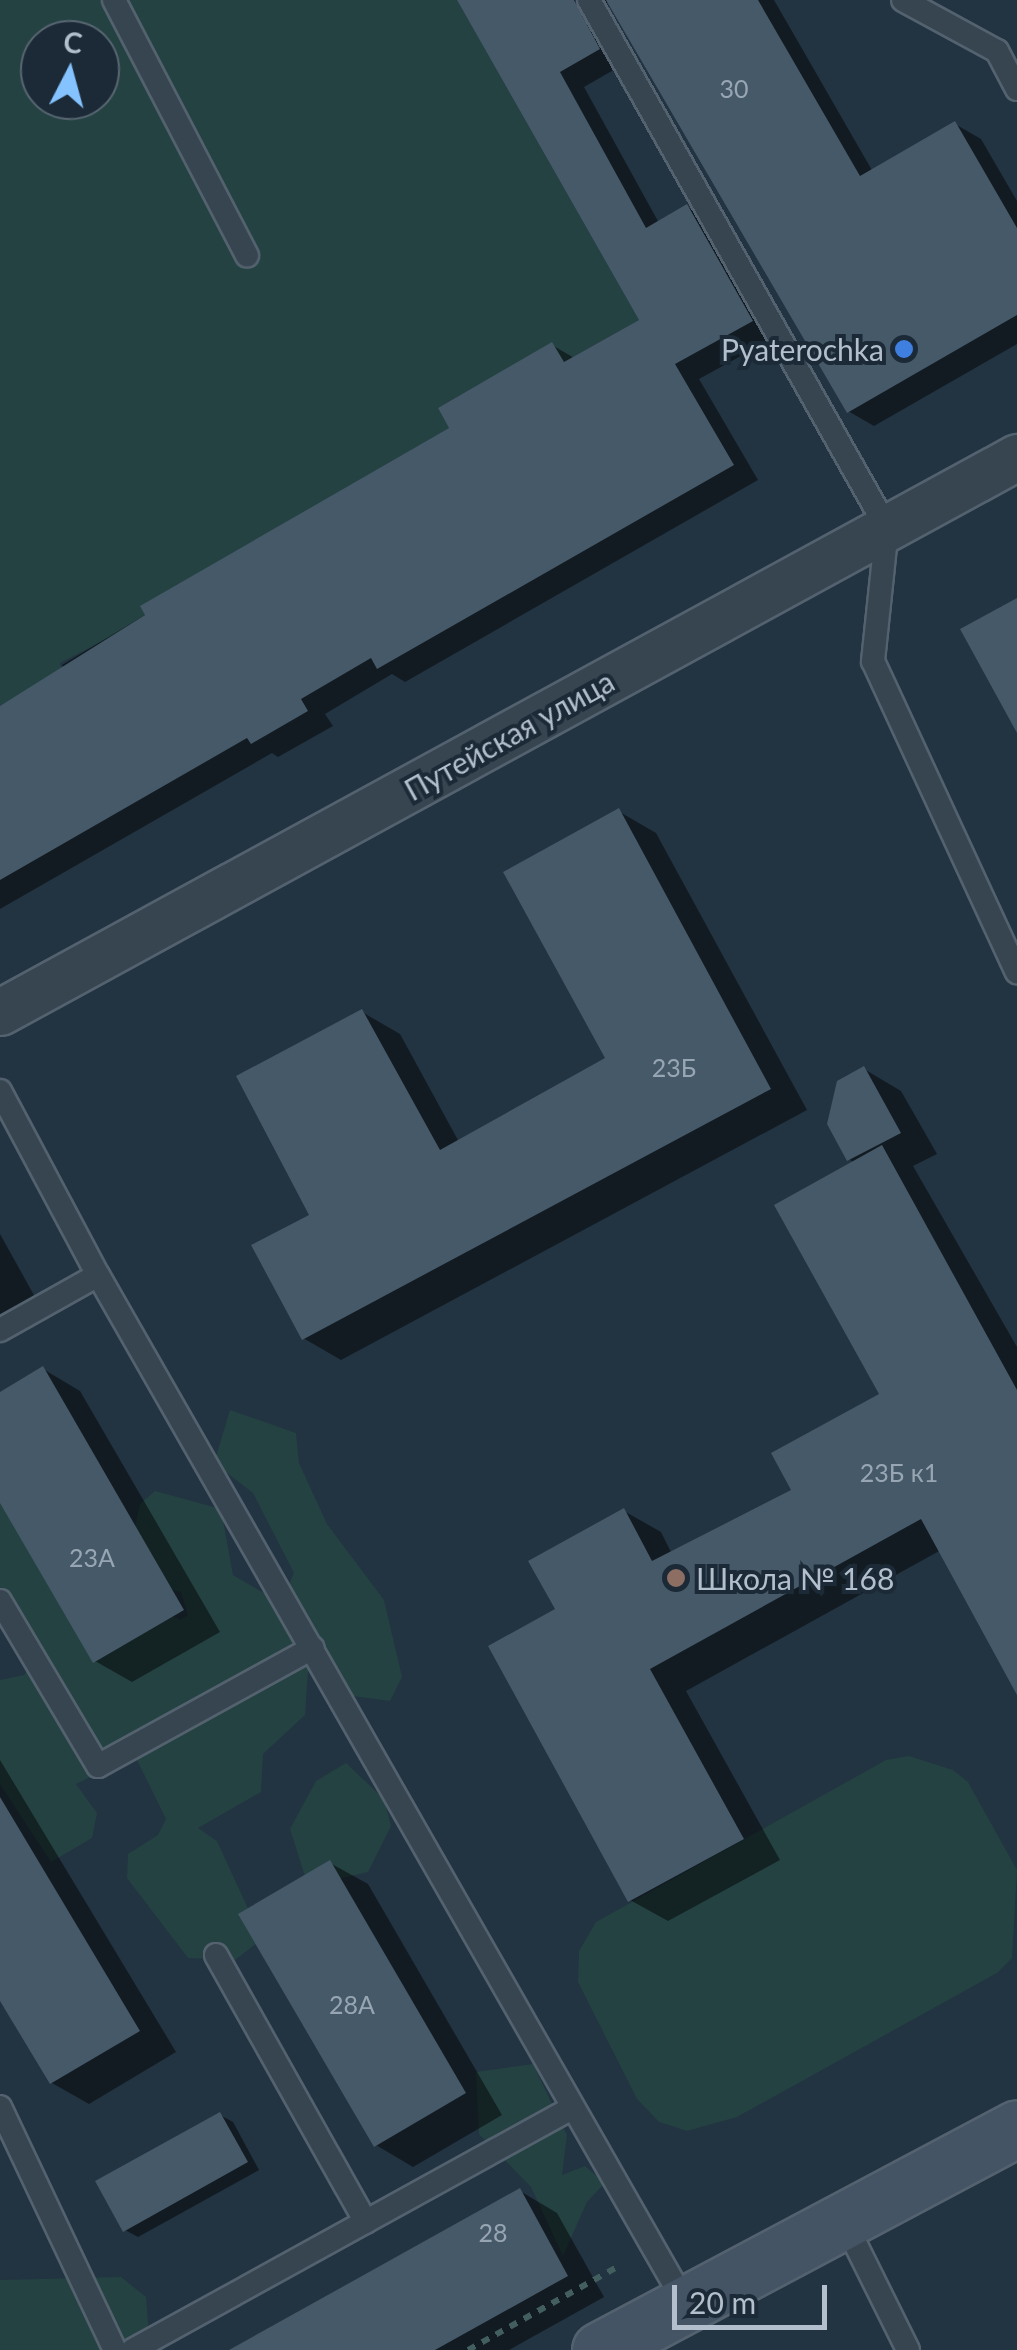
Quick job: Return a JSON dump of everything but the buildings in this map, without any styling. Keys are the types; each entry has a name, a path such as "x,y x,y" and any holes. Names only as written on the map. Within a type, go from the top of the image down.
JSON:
{"street":[{"name":"Путейская улица","path":"0,1012 1017,457"},
{"path":"600,2350 1017,2128"}],"lane":[{"path":"114,0 247,256"},
{"path":"589,0 888,528 872,661 1015,964"},
{"path":"903,0 997,51 1017,88"},
{"path":"0,1091 98,1275 686,2303"},
{"path":"0,1330 98,1275"},
{"path":"0,1601 98,1766 312,1648"},
{"path":"216,1956 366,2222"},
{"path":"0,2107 115,2350"},
{"path":"133,2350 572,2108"},
{"path":"845,2222 908,2350"}],"path":[{"path":"468,2350 653,2248"}],"green space":[{"path":"0,0 457,0 639,320 564,362 551,343 438,408 449,428 141,606 147,618 60,663 62,670 0,706"},
{"path":"230,1410 296,1433 299,1463 327,1524 384,1600 402,1677 390,1701 353,1696 310,1642 305,1715 263,1754 261,1792 198,1828 217,1841 262,1939 235,1960 188,1958 127,1878 128,1854 158,1835 166,1819 135,1756 76,1784 97,1813 92,1838 51,1862 0,1784 0,1680 24,1675 40,1654 0,1594 0,1491 93,1572 180,1620 188,1615 181,1592 159,1587 131,1544 140,1504 155,1491 221,1509 233,1575 281,1603 294,1573 253,1493 214,1463"},
{"path":"909,1756 953,1770 968,1782 1017,1870 1012,1958 997,1973 737,2117 687,2131 659,2122 637,2099 578,1982 579,1951 596,1922 886,1760"},
{"path":"346,1763 384,1799 391,1826 368,1872 308,1886 290,1829 316,1781"},
{"path":"533,2064 567,2135 562,2175 585,2166 605,2183 587,2202 563,2256 531,2187 479,2134 476,2072"},
{"path":"121,2277 146,2297 149,2335 158,2350 0,2350 0,2280"}],"place":[{"name":"Pyaterochka","path":"904,349"},
{"name":"Школа № 168","path":"676,1578"}]}
